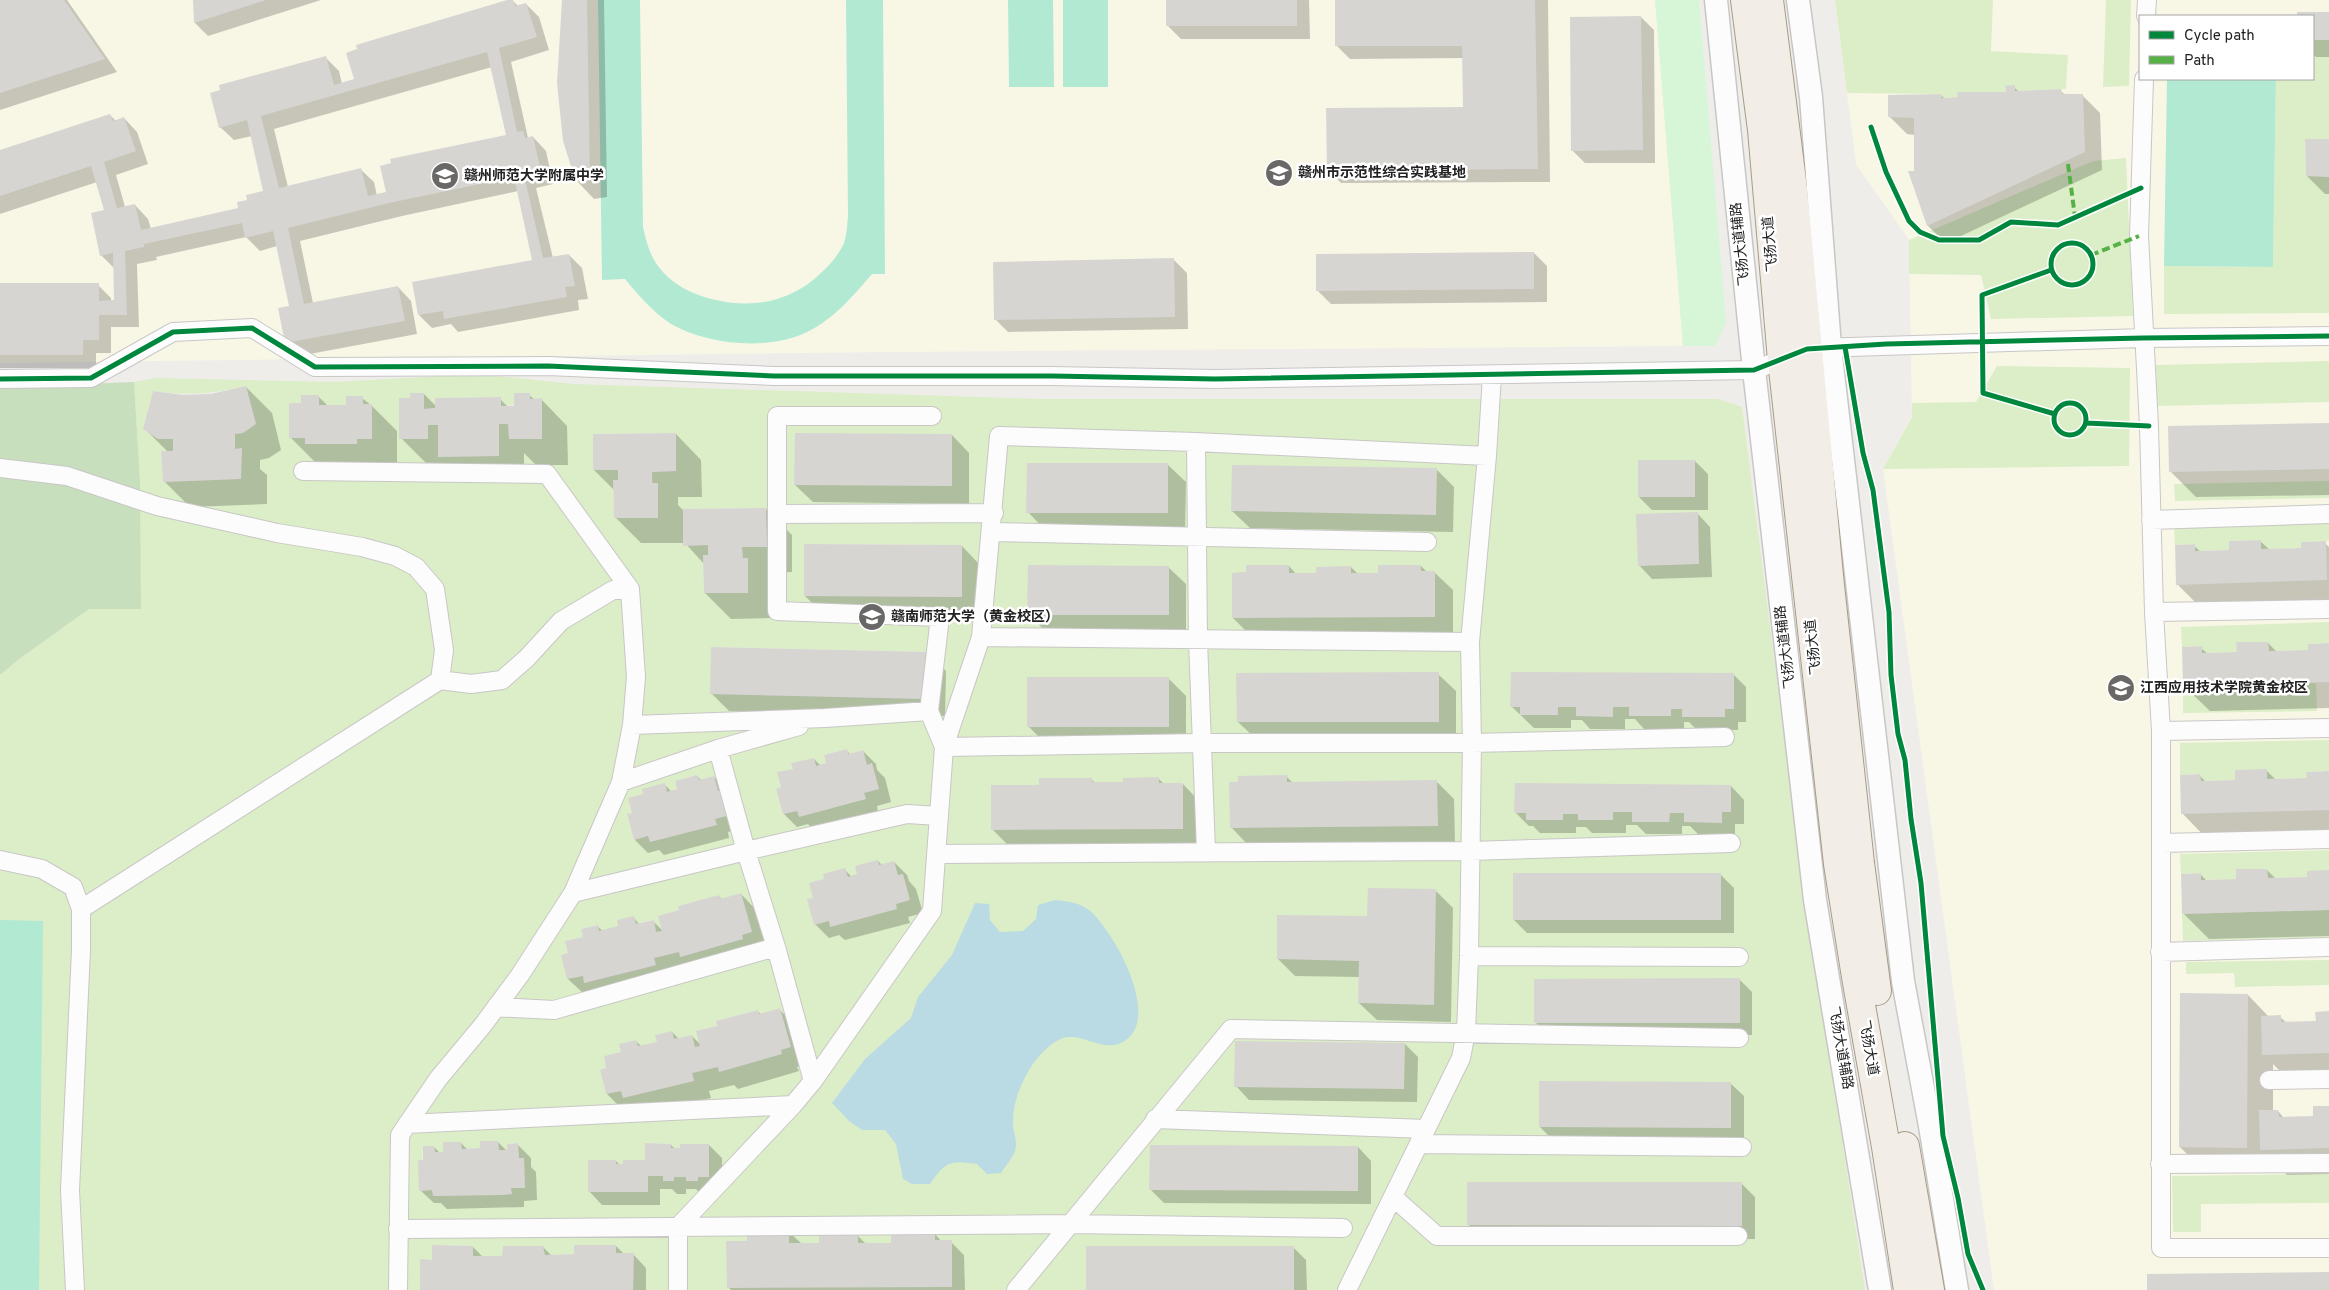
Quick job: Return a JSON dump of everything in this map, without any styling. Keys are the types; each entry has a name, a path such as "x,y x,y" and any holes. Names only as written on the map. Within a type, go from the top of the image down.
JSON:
{"main road":[{"name":"飞扬大道","path":"1745,0 1762,130 1782,360 1838,864 1908,1290"},
{"name":"飞扬大道","path":"1769,0 1793,189 1819,348 1829,576 1860,863 1875,981 1930,1290"}],"street":[{"name":"飞扬大道辅路","path":"1716,0 1754,370 1815,900 1880,1290"},
{"path":"1798,0 1811,97 1819,348 1866,654 1903,981 1930,1126 1957,1290"},
{"path":"2146,15 2147,0"},
{"path":"2144,80 2139,236 2149,426 2154,612 2161,730 2161,1248 2329,1248"},
{"path":"1793,189 1811,97"},
{"path":"0,379 91,378 173,332 252,328 315,367 548,366 774,376 1052,376 1215,380 1754,370 1819,348 2143,338 2329,336"},
{"path":"1347,1290 1461,1058 1466,1032 1472,743 1470,642 1487,456 1492,375"},
{"path":"932,416 778,416 777,611 940,617 929,711 944,747"},
{"path":"678,1290 678,1227 813,1081 932,911 944,747 981,638 994,512 999,436 1196,442 1487,456"},
{"path":"1196,442 1198,640 1206,851"},
{"path":"0,468 67,476 157,506 277,533 362,547 395,556 416,567 435,589 444,650 440,680"},
{"path":"303,471 547,474 630,589 636,677 632,725 621,782 573,893 520,975 438,1078 400,1135 398,1290"},
{"path":"1781,602 1798,501"},
{"path":"778,514 994,512"},
{"path":"2151,520 2329,514"},
{"path":"991,532 1428,542"},
{"path":"1829,576 1866,654"},
{"path":"81,910 440,680 471,684 502,680 527,658 560,620 613,590 630,589"},
{"path":"2154,612 2329,609"},
{"path":"981,638 1470,642"},
{"path":"632,725 825,718 929,711"},
{"path":"621,782 718,749 825,718"},
{"path":"2161,730 2329,728"},
{"path":"944,747 1202,743 1472,743 1725,737"},
{"path":"718,749 813,1081"},
{"path":"573,893 907,814 939,816"},
{"path":"2161,843 2329,839"},
{"path":"936,854 1470,851 1731,843"},
{"path":"0,860 42,869 73,887 81,910 81,950 70,1190 74,1290"},
{"path":"2160,952 2329,947"},
{"path":"496,1007 554,1010 776,948"},
{"path":"1469,956 1739,957"},
{"path":"1016,1290 1231,1029 1739,1038"},
{"path":"1842,1060 1886,1147"},
{"path":"2269,1080 2329,1079"},
{"path":"408,1124 792,1105"},
{"path":"1155,1119 1422,1137 1742,1148"},
{"path":"1916,1213 1930,1126"},
{"path":"2160,1164 2329,1163"},
{"path":"1393,1197 1437,1236 1738,1236"},
{"path":"398,1229 1070,1224 1343,1228"}],"shaded area":[{"path":"0,0 1655,0 1683,346 892,352 0,363"},
{"name":"江西应用技术学院黄金校区","path":"1835,0 2329,0 2329,1290 1994,1290 1883,469 1912,416 1909,240 1856,164"}],"green space":[{"path":"598,0 640,0 643,227 652,257 670,279 691,292 716,300 745,304 759,303 785,296 810,283 828,266 844,243 848,216 846,0 883,0 885,274 872,274 850,299 817,327 792,338 775,342 757,343 720,341 686,331 671,324 658,314 625,279 602,280"},
{"path":"1008,0 1053,0 1054,87 1009,87"},
{"path":"1063,0 1108,0 1108,87 1063,87"},
{"path":"1655,0 1699,0 1726,322 1715,346 1683,346"},
{"path":"1835,0 1993,0 1991,51 2068,55 2066,89 2015,91 2015,86 2005,86 2006,92 1958,92 1958,97 1942,98 1941,94 1847,93"},
{"path":"2106,0 2131,0 2129,86 2103,87"},
{"path":"2314,40 2329,40 2329,139 2305,139 2306,176 2329,177 2329,313 2164,314 2164,266 2273,267 2276,80 2314,80"},
{"path":"2167,80 2276,80 2273,267 2164,266"},
{"path":"2126,158 2133,316 1991,319 1981,275 1909,274 1909,240 2093,161"},
{"path":"2329,361 2329,402 2157,406 2156,365"},
{"path":"1997,366 2130,368 2129,466 1883,469 1912,417 1912,403 1976,402"},
{"name":"赣南师范大学（黄金校区）","path":"480,374 573,384 1039,399 1718,399 1742,407 1805,899 1865,1290 633,1290 634,1253 616,1253 616,1245 574,1245 574,1254 545,1255 543,1246 503,1246 502,1256 473,1256 473,1246 433,1245 432,1260 420,1260 420,1290 0,1290 0,675 19,659 89,609 141,609 140,481 134,382 156,378 335,382","holes":["246,386 256,424 243,433 235,434 235,449 241,449 241,479 163,482 161,452 173,451 173,439 158,439 143,429 153,391 189,394","410,393 424,393 424,409 435,408 435,398 500,397 501,406 542,398 542,439 509,439 508,424 499,424 499,456 438,457 438,425 428,425 428,439 400,439 399,398 410,398","302,395 318,395 319,405 346,405 346,396 363,404 372,404 372,439 289,438 289,403 301,403","676,433 676,471 652,472 658,518 614,518 613,480 618,480 618,470 593,470 593,434","766,508 767,547 742,547 743,558 748,559 748,593 704,593 703,556 708,555 708,545 684,546 683,509","804,544 962,545 962,597 804,596","712,647 928,652 927,699 711,694","846,749 848,754 863,750 867,765 872,764 879,789 864,793 866,799 783,814 776,789 781,787 778,772 793,769 792,763 814,758 816,766 826,763 824,755","697,775 699,780 714,776 718,791 723,789 715,819 716,825 650,842 648,836 634,840 627,815 632,813 643,794 665,784 667,792 677,789 675,781","741,893 752,931 742,935 743,939 681,957 679,952 654,958 655,966 585,983 583,976 567,979 562,955 568,953 565,941 583,937 581,929 597,925 599,931 653,920 656,932 662,931 658,916 679,910 678,906 719,895 720,899","780,1008 781,1050 719,1071 718,1067 692,1073 694,1081 623,1097 621,1091 606,1094 600,1070 606,1068 604,1056 621,1052 620,1044 636,1040 638,1046 657,1042 656,1035 672,1031 674,1039 692,1035 695,1047 700,1046 697,1031 717,1026 716,1021 757,1010 759,1014","480,1141 498,1141 499,1150 507,1150 507,1144 518,1143 519,1158 524,1158 525,1187 511,1188 511,1194 433,1196 432,1190 420,1191 423,1146 434,1146 435,1152 443,1152 443,1142 461,1142 462,1149 480,1148","646,1143 671,1144 671,1148 680,1148 680,1144 709,1144 709,1176 698,1177 697,1181 686,1181 686,1177 674,1177 673,1181 663,1181 663,1176 648,1176 648,1192 588,1192 588,1160 616,1160 616,1164 623,1164 624,1160 645,1160"]},
{"path":"134,382 140,481 141,609 89,609 19,659 0,675 0,387"},
{"path":"2329,481 2329,498 2175,501 2174,484"},
{"path":"2329,521 2329,541 2301,542 2301,548 2261,549 2261,540 2230,541 2229,550 2195,551 2195,544 2175,545 2174,525"},
{"path":"2329,622 2329,643 2308,644 2308,650 2269,651 2268,642 2237,642 2237,652 2202,653 2202,646 2182,647 2181,627"},
{"path":"2316,683 2317,711 2183,713 2183,686"},
{"path":"2329,740 2329,771 2307,772 2307,778 2267,779 2235,770 2235,780 2201,781 2200,774 2180,775 2180,743"},
{"path":"2329,850 2329,870 2307,877 2268,878 2267,869 2236,869 2236,879 2201,880 2201,873 2181,874 2180,854"},
{"path":"2329,910 2329,937 2183,941 2182,914"},
{"path":"0,920 43,921 39,1290 0,1290"},
{"path":"2329,960 2329,985 2235,987 2234,973 2186,974 2186,962"},
{"path":"2329,1174 2329,1203 2201,1204 2201,1232 2173,1232 2172,1176"}],"water":[{"path":"1055,900 1074,903 1087,908 1097,918 1116,945 1130,974 1135,990 1138,1007 1137,1022 1132,1034 1121,1043 1115,1045 1102,1044 1075,1037 1063,1038 1043,1052 1031,1067 1018,1094 1013,1116 1015,1150 1001,1173 987,1174 977,1164 954,1163 949,1164 940,1171 930,1184 912,1184 903,1179 896,1144 885,1130 862,1130 849,1121 832,1103 865,1059 911,1018 918,997 952,955 975,903 989,904 990,920 1000,932 1023,931 1036,919 1038,905"}],"building":[{"path":"0,0 64,0 105,59 0,93"},
{"path":"193,0 266,0 194,23"},
{"path":"507,0 513,0 515,6 526,3 537,37 499,48 517,132 523,131 525,138 533,136 541,171 524,175 543,258 569,254 575,286 565,287 567,297 444,319 443,311 418,315 412,282 532,260 514,177 389,203 288,228 304,304 398,286 405,321 285,343 278,308 289,306 273,231 245,238 242,223 144,244 144,247 125,251 127,315 99,315 99,340 83,340 83,355 0,355 0,283 99,283 99,301 114,300 113,253 100,256 91,213 104,210 91,166 0,196 0,150 110,114 113,121 124,117 136,151 104,162 117,208 135,204 141,230 238,208 237,202 247,200 246,195 263,191 247,120 219,128 210,93 220,90 219,85 326,56 334,85 354,79 346,53 357,49 356,45","holes":["487,52 506,135 390,159 391,163 380,166 386,192 368,196 361,168 279,188 261,116"]},
{"path":"562,0 587,0 590,180 576,182 563,141 557,83"},
{"path":"1166,0 1297,0 1297,26 1166,26"},
{"path":"1335,0 1535,0 1538,169 1327,171 1326,108 1463,107 1462,46 1335,46"},
{"path":"2297,12 2329,12 2329,40 2314,40 2314,15 2297,15"},
{"path":"1641,16 1643,150 1571,151 1570,17"},
{"path":"2015,85 2015,91 2061,89 2062,94 2083,94 2085,152 1927,226 1908,171 1914,171 1914,118 1888,117 1888,95 1941,94 1942,98 1958,97 1957,92 2006,92 2005,86"},
{"path":"2305,139 2329,139 2329,177 2306,176"},
{"path":"1534,252 1534,289 1316,291 1316,254"},
{"path":"1174,258 1175,317 994,320 993,262"},
{"path":"246,386 256,424 243,433 235,434 235,449 242,448 241,479 163,482 161,451 173,451 173,439 158,439 143,429 153,391 183,395 211,394"},
{"path":"410,393 424,393 424,409 435,408 435,398 501,397 501,406 514,406 514,393 530,393 530,399 542,398 542,439 509,439 508,424 499,424 499,456 438,457 438,425 428,425 428,439 399,439 399,398 410,398"},
{"path":"301,395 319,395 319,405 346,405 346,396 363,396 363,404 372,404 372,439 357,439 357,444 305,444 305,438 289,438 289,403 301,403"},
{"path":"2329,423 2329,469 2169,472 2168,426"},
{"path":"676,433 676,471 652,472 652,483 658,483 658,518 614,518 613,480 618,480 618,470 593,470 593,434"},
{"path":"795,433 952,434 952,486 794,485"},
{"path":"1638,460 1695,460 1695,497 1638,497"},
{"path":"1027,463 1168,463 1168,513 1026,513"},
{"path":"1232,465 1437,468 1436,515 1231,511"},
{"path":"766,508 767,547 742,547 743,558 748,558 748,593 704,593 703,555 708,555 708,545 683,546 683,509"},
{"path":"1698,512 1699,564 1638,566 1636,514"},
{"path":"2261,540 2261,549 2301,548 2301,542 2326,541 2327,580 2176,585 2175,545 2195,544 2195,551 2229,550 2229,541"},
{"path":"804,544 962,545 962,597 804,596"},
{"path":"1028,565 1169,566 1169,615 1027,615"},
{"path":"1246,565 1289,565 1289,573 1316,573 1316,567 1351,566 1351,573 1378,573 1378,565 1421,565 1421,571 1435,571 1435,617 1232,618 1232,573 1246,572"},
{"path":"2236,642 2268,642 2269,651 2308,650 2308,644 2329,643 2329,682 2183,686 2182,647 2202,646 2202,653 2237,652"},
{"path":"711,647 929,652 927,699 710,694"},
{"path":"1439,672 1439,722 1237,722 1236,673"},
{"path":"1511,672 1734,673 1734,709 1725,709 1725,717 1682,717 1682,709 1671,709 1671,716 1629,716 1629,707 1613,707 1613,717 1576,716 1576,707 1558,707 1558,715 1520,715 1520,707 1510,707"},
{"path":"1027,677 1169,677 1169,727 1027,727"},
{"path":"847,749 848,754 863,750 867,765 872,763 879,789 864,793 866,799 799,817 797,811 783,814 776,789 781,787 777,772 793,769 791,763 814,758 816,766 826,763 824,755"},
{"path":"2267,769 2267,779 2307,778 2306,772 2329,771 2329,810 2181,814 2180,775 2200,774 2201,781 2235,780 2235,770"},
{"path":"697,775 699,780 714,776 718,791 723,789 730,815 715,819 717,825 650,842 648,836 634,840 627,814 632,813 628,798 643,794 642,789 665,783 667,792 677,789 675,781"},
{"path":"1287,775 1287,782 1437,780 1438,826 1230,828 1229,782 1238,782 1238,776"},
{"path":"1159,777 1159,783 1183,783 1183,829 991,830 991,785 1039,785 1039,778 1092,778 1092,782 1123,782 1123,778"},
{"path":"1515,783 1731,785 1731,812 1722,812 1722,823 1684,822 1684,813 1670,813 1669,822 1632,822 1632,812 1613,812 1613,820 1578,820 1578,814 1563,814 1563,820 1526,820 1526,813 1514,813"},
{"path":"878,860 879,865 894,861 898,875 903,874 910,900 896,904 897,909 830,927 829,921 814,925 807,899 813,898 809,883 824,879 823,874 845,868 848,877 857,874 855,866"},
{"path":"2236,869 2267,869 2268,878 2307,877 2307,871 2329,870 2329,910 2182,914 2181,874 2201,873 2201,880 2236,879"},
{"path":"1513,873 1721,873 1721,920 1513,920"},
{"path":"1368,888 1436,889 1434,1005 1358,1003 1359,961 1277,959 1277,915 1367,916"},
{"path":"741,893 752,932 742,935 743,939 680,957 679,952 654,958 656,965 584,983 583,976 567,979 561,955 568,953 565,941 583,937 581,929 598,925 599,931 618,926 617,920 634,916 636,924 654,920 656,932 662,931 658,916 679,910 678,906 719,895 720,899"},
{"path":"1740,978 1740,1023 1534,1023 1534,979"},
{"path":"2180,993 2248,994 2247,1148 2179,1147"},
{"path":"780,1008 791,1047 781,1050 782,1054 719,1072 718,1067 692,1073 694,1081 623,1098 621,1091 606,1094 600,1070 606,1068 604,1056 621,1052 619,1044 636,1040 638,1046 657,1042 655,1035 672,1031 674,1039 692,1035 695,1047 700,1046 696,1031 717,1026 716,1021 758,1010 759,1014"},
{"path":"2329,1011 2329,1053 2262,1055 2261,1016 2281,1015 2281,1022 2316,1021 2315,1012"},
{"path":"1235,1041 1405,1043 1404,1089 1234,1087"},
{"path":"1539,1081 1731,1082 1731,1128 1539,1127"},
{"path":"2313,1106 2329,1106 2329,1148 2260,1150 2259,1110 2278,1110 2279,1117 2313,1116"},
{"path":"480,1141 498,1141 499,1150 507,1150 507,1144 518,1143 519,1158 524,1158 525,1188 511,1188 512,1194 502,1195 433,1196 432,1190 419,1191 418,1160 423,1160 423,1146 434,1146 435,1152 443,1152 443,1142 461,1142 462,1149 480,1148"},
{"path":"645,1143 671,1144 671,1148 680,1148 680,1144 709,1144 709,1177 698,1177 698,1181 686,1181 686,1177 674,1177 674,1181 663,1181 663,1176 648,1176 648,1192 588,1192 588,1160 616,1160 616,1164 623,1164 623,1160 645,1160"},
{"path":"1150,1145 1358,1146 1358,1191 1149,1190"},
{"path":"1467,1182 1742,1182 1742,1226 1467,1225"},
{"path":"747,1230 789,1230 789,1243 819,1243 819,1235 858,1235 858,1243 891,1243 891,1233 935,1233 935,1240 952,1240 952,1287 727,1288 726,1241 747,1241"},
{"path":"432,1245 473,1246 473,1256 502,1256 503,1246 543,1246 545,1255 574,1254 574,1245 616,1245 616,1253 634,1253 633,1290 420,1290 420,1259 432,1260"},
{"path":"1086,1246 1294,1246 1294,1290 1086,1290"},
{"path":"2329,1272 2329,1290 2147,1290 2147,1274"}],"marked path":[{"path":"2068,164 2075,217"},
{"path":"2091,255 2139,236"}],"cycle path":[{"path":"1871,127 1886,172 1909,221 1920,232 1939,240 1979,240 2011,222 2058,225 2141,188"},
{"path":"2068,243 2076,243 2087,249 2093,264 2087,279 2076,285 2068,285 2057,279 2051,268 2051,260 2057,249 2068,243"},
{"path":"2051,270 1982,295 1983,393 2055,414"},
{"path":"0,379 91,378 173,332 252,328 315,367 548,366 774,376 1052,376 1215,379 1754,370 1807,349 1886,344 2329,336"},
{"path":"1845,347 1863,453 1873,490 1889,612 1891,675 1898,734 1905,760 1911,819 1921,883 1943,1136 1958,1198 1968,1254 1983,1290"},
{"path":"2070,403 2076,404 2081,408 2085,413 2086,419 2085,425 2081,430 2076,434 2070,435 2064,434 2059,430 2055,425 2054,419 2055,413 2059,408 2064,404 2070,403"},
{"path":"2086,423 2149,426"}],"place":[{"name":"赣州市示范性综合实践基地","path":"1279,173"},
{"name":"赣州师范大学附属中学","path":"445,176"},
{"name":"赣南师范大学（黄金校区）","path":"872,617"},
{"name":"江西应用技术学院黄金校区","path":"2121,688"}]}
